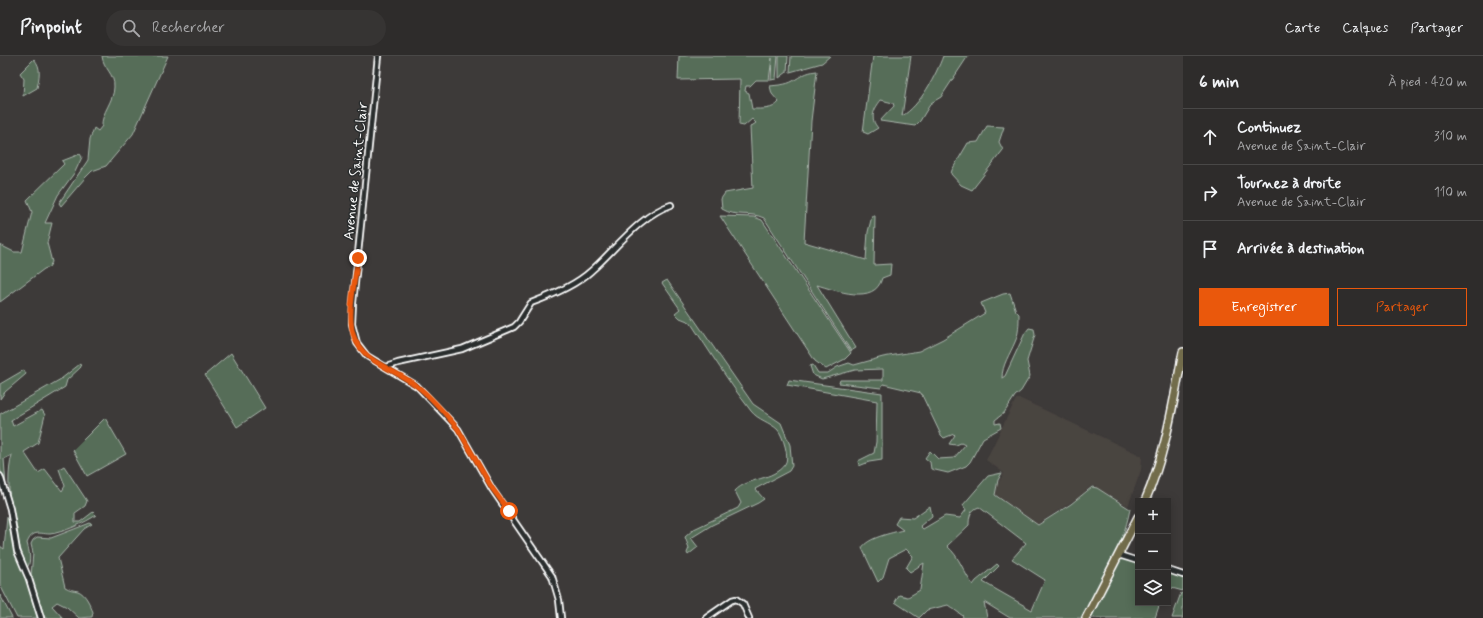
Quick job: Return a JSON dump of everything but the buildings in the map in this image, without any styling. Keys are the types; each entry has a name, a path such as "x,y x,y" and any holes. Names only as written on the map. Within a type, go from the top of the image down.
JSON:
{"main road":[{"path":"1146,498 1160,463 1165,445 1183,352"},
{"path":"1086,618 1135,523"}],"street":[{"name":"Avenue de Saint-Clair","path":"378,56 352,324 353,334 362,351 367,356 421,389 458,429 495,493 552,576 559,600 561,618"},
{"path":"386,367 462,349 514,327 531,303 548,297 584,276 645,220 659,209 671,205"},
{"path":"0,476 10,509 17,551 29,579 41,618"},
{"path":"1119,555 1135,560"},
{"path":"1171,571 1183,575"},
{"path":"706,618 732,600 736,599 743,604 749,618"}],"shaded area":[{"path":"1016,399 1021,399 1142,456 1141,470 1128,506 1094,486 1091,486 1079,497 1038,524 996,495 997,485 1004,473 986,460"}],"green space":[{"path":"102,56 168,56 133,134 106,166 92,171 61,206 59,203 88,160 90,139 94,128 98,131 102,126 103,116 112,97 114,82 104,64"},
{"path":"679,56 778,56 776,79 771,80 772,58 769,80 756,80 750,86 746,86 745,91 749,93 752,109 770,108 777,105 779,102 772,94 770,86 782,85 807,73 817,71 811,121 804,242 866,260 868,232 872,216 875,216 874,265 891,264 890,275 882,278 878,287 871,292 854,294 817,285 856,348 851,351 764,218 753,215 727,212 722,209 721,199 725,193 753,188 750,127 756,123 752,119 744,126 739,125 740,79 678,80"},
{"path":"779,56 788,56 787,72 779,78"},
{"path":"791,56 830,56 822,63 790,72"},
{"path":"873,56 911,56 902,116 921,98 932,81 943,56 968,56 941,97 931,103 920,121 915,126 880,121 894,106 893,103 881,100 876,107 873,117 878,128 868,134 863,132"},
{"path":"34,59 37,62 39,69 37,88 23,96 24,79 20,73"},
{"path":"987,126 1004,127 999,142 1003,150 972,190 961,185 951,174 968,143 978,142"},
{"path":"80,154 82,157 75,172 58,195 45,223 52,223 47,243 52,262 49,267 44,269 0,302 0,245 14,252 22,252 32,212 27,200 64,164 62,161"},
{"path":"720,216 754,217 762,220 851,353 845,359 826,369 815,361"},
{"path":"667,280 753,404 781,423 790,445 792,466 789,471 755,489 764,499 712,525 691,538 698,547 688,555 687,553 689,548 685,537 694,529 738,508 741,503 735,491 747,483 774,473 785,464 787,457 784,442 778,430 757,417 751,411 690,322 680,318 675,313 680,309 662,283"},
{"path":"1010,293 1016,311 1019,314 1018,328 1016,339 1002,373 1002,378 1005,376 1025,333 1029,328 1034,329 1035,335 1027,361 1030,376 1021,391 1015,396 1004,413 995,420 995,424 1000,423 1001,428 983,438 970,462 966,466 948,473 931,469 930,462 925,458 930,451 938,459 954,458 965,445 961,443 956,445 949,444 955,435 954,434 944,438 941,435 921,393 883,384 881,388 839,383 840,380 883,380 883,369 855,370 822,379 813,375 810,366 813,365 818,373 828,373 837,367 849,363 854,365 883,357 919,351 943,339 985,313 981,303 1003,294"},
{"path":"231,353 265,408 237,427 205,375"},
{"path":"80,364 81,367 67,380 65,387 11,420 13,426 42,410 45,415 38,443 24,452 38,473 45,469 62,491 65,486 59,469 64,466 87,501 85,506 75,513 75,522 80,522 93,512 96,515 81,524 61,532 34,534 27,543 30,559 27,568 18,541 10,497 9,482 12,455 4,459 6,486 4,486 0,467 0,414 61,379"},
{"path":"24,370 26,374 5,392 0,399 0,384"},
{"path":"789,380 882,393 882,460 869,462 859,466 858,461 874,453 876,442 877,401 787,385"},
{"path":"105,418 126,454 87,476 73,450"},
{"path":"1002,473 998,480 995,495 1038,525 1071,504 1092,487 1097,488 1130,509 1127,523 1117,551 1104,579 1082,618 1010,618 984,602 987,618 962,618 963,616 948,605 927,610 919,618 895,602 899,595 908,597 920,590 924,563 910,572 906,568 913,556 906,549 889,558 883,577 878,582 862,548 865,544 880,536 903,530 895,524 899,517 913,518 930,506 932,516 920,526 923,529 945,516 960,518 966,510 963,505 988,476","holes":["979,507 1026,543 1012,559 1045,580 1032,610 983,582 999,566 997,564 973,585 955,555 947,546 969,525 971,514 976,508"]},
{"path":"7,517 10,518 13,546 27,580 38,618 17,618 0,585 0,546 4,549"},
{"path":"90,523 92,524 84,529 58,558 65,587 81,592 93,612 92,617 79,618 67,607 57,602 52,606 63,618 45,618 31,576 33,553 31,544 37,537 51,538"},
{"path":"1121,558 1135,562 1135,606 1159,606 1155,618 1090,618"},
{"path":"1171,573 1183,576 1183,591 1171,588"},
{"path":"1181,593 1183,594 1183,618 1172,618"},
{"path":"0,595 12,618 0,618"}],"route":[{"path":"358,258 352,324 353,334 357,343 362,351 376,363 386,367 417,386 450,419 458,429 498,498 509,511"}]}
